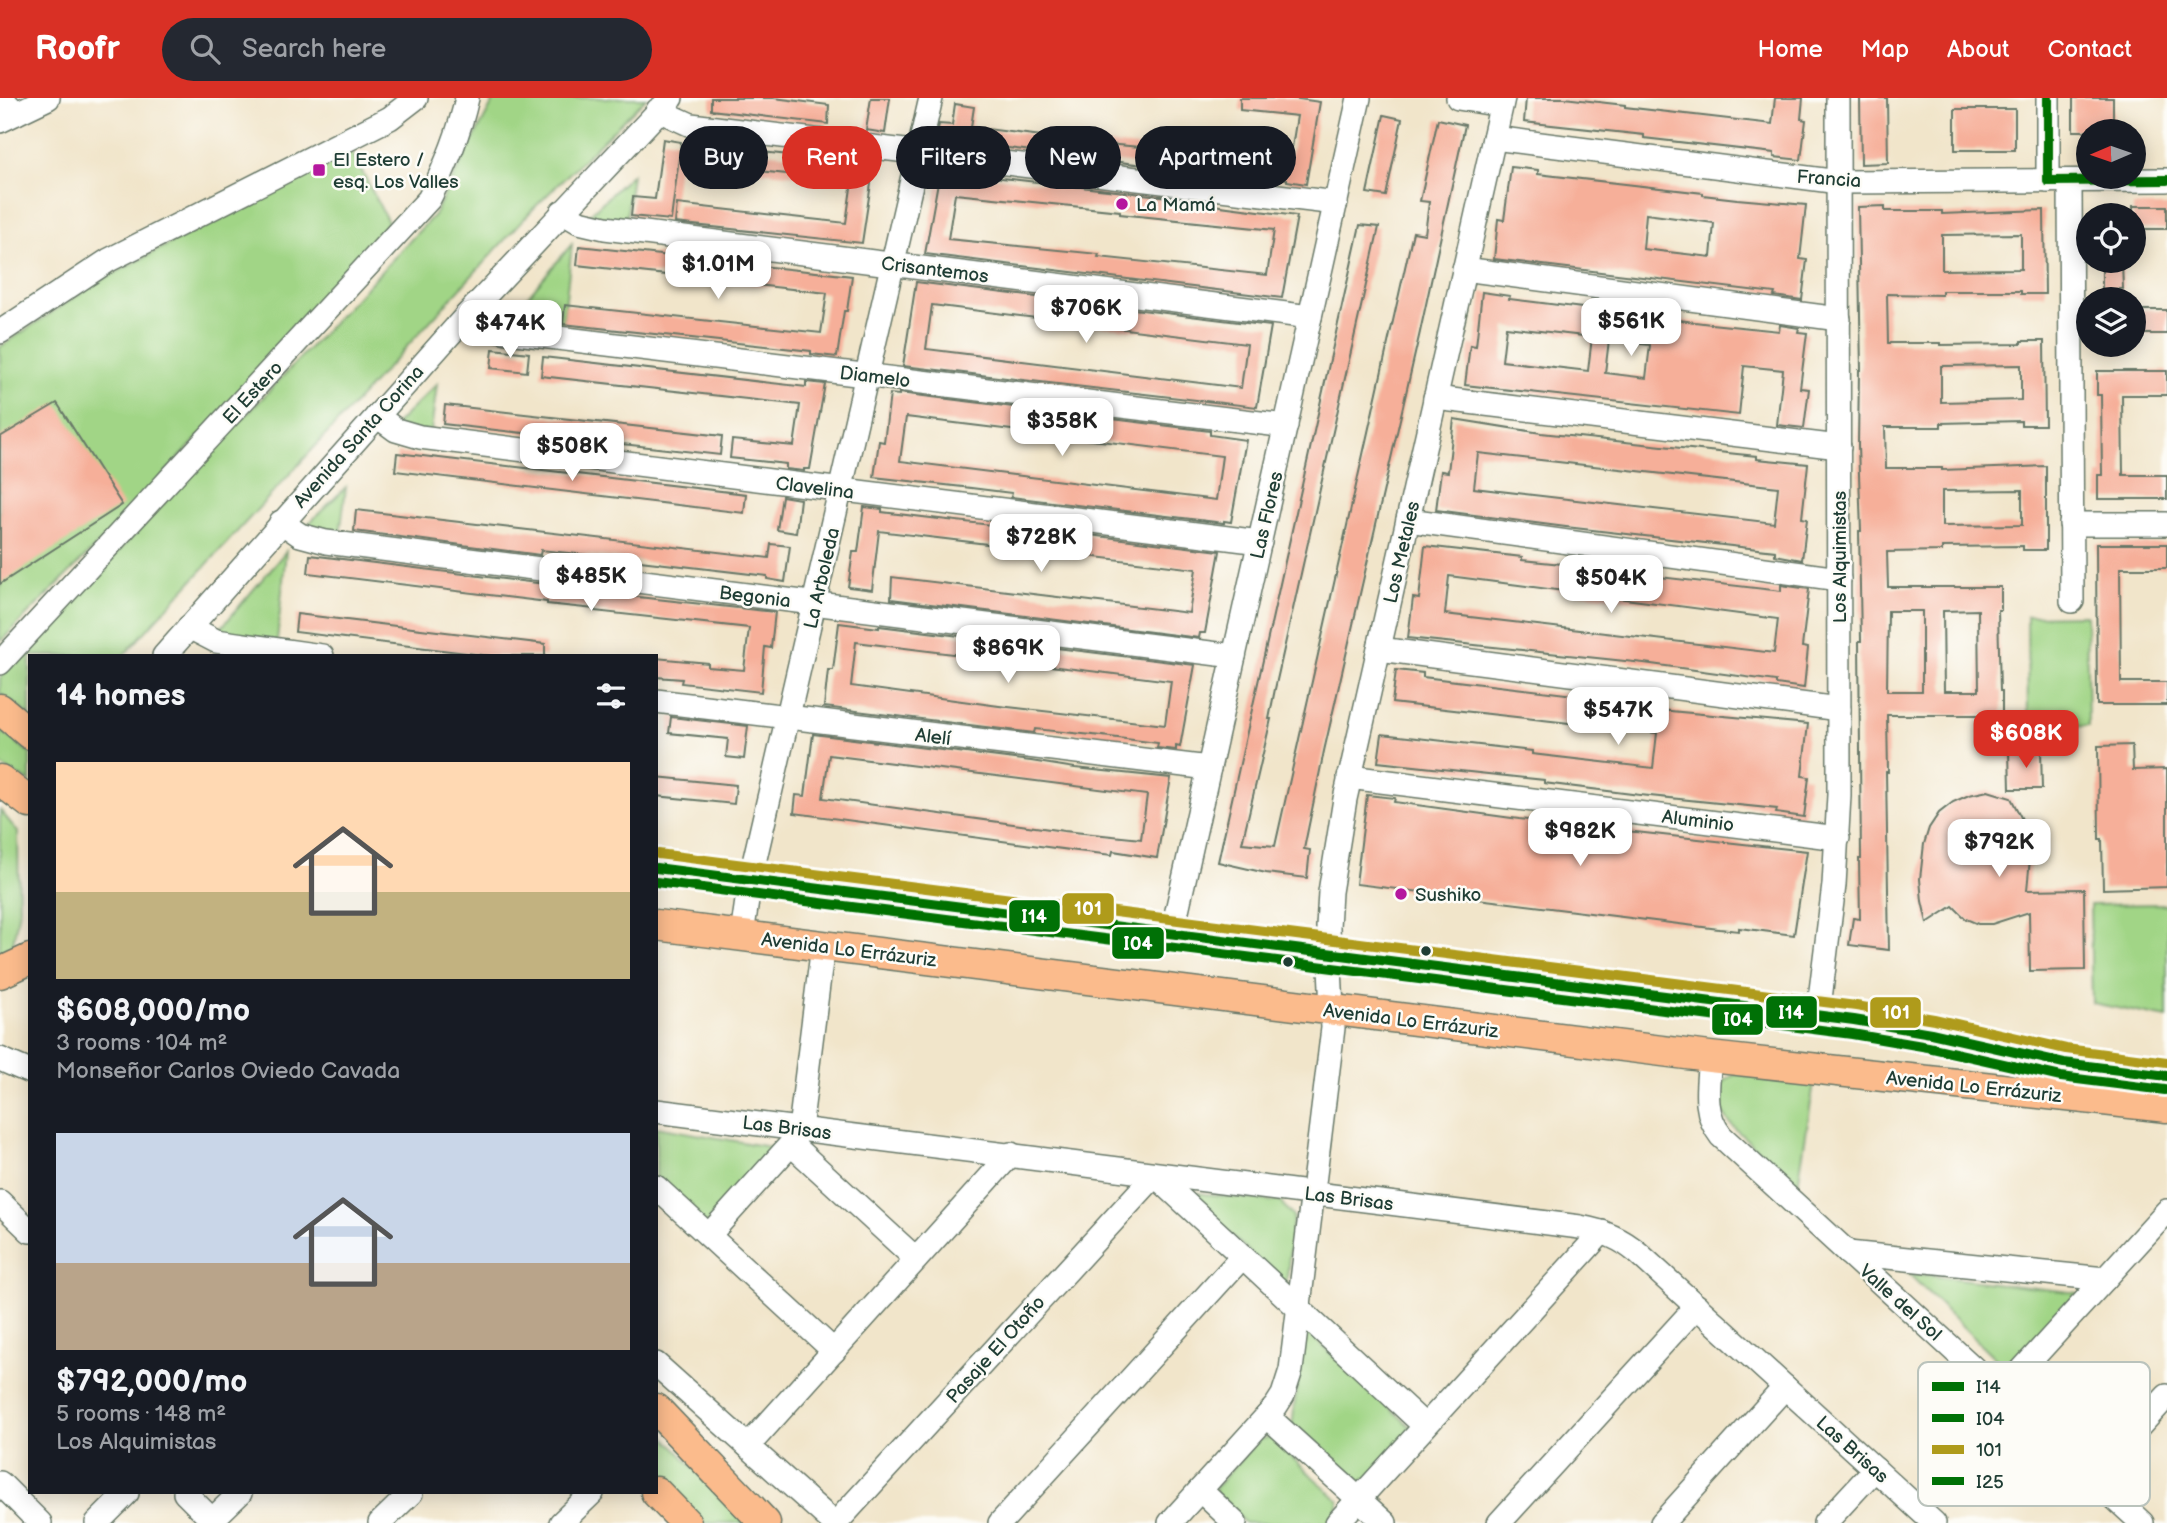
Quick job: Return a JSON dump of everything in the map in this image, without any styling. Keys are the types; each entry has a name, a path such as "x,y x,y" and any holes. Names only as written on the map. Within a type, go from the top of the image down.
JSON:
{"main road":[{"path":"0,780 28,801"},
{"name":"Avenida Lo Errázuriz","path":"658,868 1818,1015 1931,1033 2064,1063 2167,1076"},
{"name":"Avenida Lo Errázuriz","path":"658,925 1710,1057 2167,1107"},
{"path":"658,1411 765,1523"},
{"path":"658,1494 686,1523"}],"street":[{"path":"6,111 48,98"},
{"name":"El Estero","path":"0,663 429,199 446,165 467,98"},
{"name":"La Arboleda","path":"925,126 931,98"},
{"name":"Las Flores","path":"1172,933 1359,98"},
{"path":"1458,98 1502,102"},
{"name":"Los Alquimistas","path":"1818,1015 1838,838 1838,98"},
{"path":"2048,98 2059,181 2072,601"},
{"path":"0,332 109,260 371,128 409,100"},
{"name":"Los Metales","path":"1170,1523 1267,1416 1283,1395 1291,1370 1333,1028 1328,927 1349,777 1502,102"},
{"path":"665,104 691,125 896,149"},
{"name":"Avenida Santa Corina","path":"166,654 467,315 665,104"},
{"name":"Francia","path":"1494,138 1839,182 2167,180"},
{"path":"1011,163 1336,203"},
{"name":"La Arboleda","path":"742,935 750,880 910,189"},
{"name":"Crisantemos","path":"562,212 592,226 1310,317"},
{"path":"1464,269 1839,319"},
{"name":"Diamelo","path":"467,315 483,326 508,332 1286,426"},
{"path":"1435,398 1839,447"},
{"name":"Clavelina","path":"377,416 396,430 420,437 1260,542"},
{"path":"1408,520 1839,579"},
{"name":"Begonia","path":"281,522 313,540 1234,656"},
{"path":"2071,524 2167,524"},
{"path":"189,627 216,641 308,654"},
{"path":"1378,649 1839,709"},
{"name":"Alelí","path":"658,701 1209,768"},
{"name":"Aluminio","path":"1349,777 1838,838"},
{"path":"709,1235 795,1136 823,946"},
{"name":"Valle del Sol","path":"1710,1057 1706,1100 1716,1129 1967,1362"},
{"path":"0,1059 28,1071"},
{"name":"Las Brisas","path":"658,1111 795,1136 1011,1154 1154,1175 1580,1227 1602,1232 1631,1247 1934,1523"},
{"path":"795,1136 916,1259"},
{"path":"748,1446 1011,1154"},
{"path":"1154,1175 1425,1426"},
{"name":"Pasaje El Otoño","path":"835,1523 1154,1175"},
{"path":"658,1189 834,1351"},
{"path":"0,1204 28,1229"},
{"path":"2030,1362 2167,1211"},
{"path":"1337,1523 1602,1232"},
{"path":"1849,1253 2105,1279"},
{"path":"1000,1523 1242,1257"},
{"path":"1499,1523 1697,1306"},
{"path":"658,1366 835,1523"},
{"path":"1662,1523 1785,1387"},
{"path":"2150,1415 2167,1396"},
{"path":"1267,1416 1385,1523"},
{"path":"1825,1523 1875,1469"},
{"path":"0,1483 40,1523"},
{"path":"1200,1490 1235,1523"},
{"path":"97,1523 126,1494"},
{"path":"186,1494 214,1522 239,1494"},
{"path":"380,1523 410,1494"},
{"path":"561,1523 591,1494"},
{"name":"Valle del Sol","path":"2125,1506 2143,1523"}],"green space":[{"path":"495,98 646,98 533,209 125,654 28,654 28,714 0,693 0,678 434,215"},
{"path":"350,148 388,222 293,335 120,522 0,642 0,347 96,283"},
{"path":"632,174 626,221 588,216"},
{"path":"572,244 562,334 502,327"},
{"path":"437,384 431,432 393,427"},
{"path":"346,487 340,535 302,530"},
{"path":"286,551 277,641 216,634"},
{"path":"2086,615 2088,726 2028,727 2027,616"},
{"path":"0,730 28,751 28,781 0,765"},
{"path":"0,810 18,832 19,910 13,944 0,952"},
{"path":"2167,904 2167,1018 2092,1003 2090,905"},
{"path":"1736,1074 1814,1083 1798,1185 1739,1132 1722,1112 1718,1092 1723,1082"},
{"path":"658,1127 775,1148 706,1225 658,1182"},
{"path":"1186,1192 1281,1202 1293,1217 1286,1287"},
{"path":"1908,1273 2078,1293 2016,1362 1999,1362"},
{"path":"1303,1328 1415,1431 1358,1489 1292,1428"},
{"path":"658,1430 747,1523 694,1523 658,1485"},
{"path":"1270,1437 1339,1501 1337,1512 1328,1523 1245,1523 1215,1496 1216,1487 1258,1440"}],"building":[{"path":"711,98 774,98 829,105 828,124 711,110"},
{"path":"871,98 890,98 885,133 882,133 882,126 867,126"},
{"path":"1240,98 1292,98 1320,102 1306,184 1296,182 1297,116 1240,110"},
{"path":"1526,98 1564,98 1772,124 1775,98 1803,98 1801,119 1806,120 1801,160 1774,157 1774,153 1644,138 1644,135 1524,122"},
{"path":"1860,98 1887,98 1888,163 1861,164"},
{"path":"2073,98 2113,98 2113,119 2076,119 2076,131 2073,131"},
{"path":"955,104 974,107 971,126 939,126 952,125"},
{"path":"1955,109 2015,109 2015,150 1955,150"},
{"path":"1384,115 1402,119 1386,196 1367,193"},
{"path":"1438,119 1465,125 1324,751 1304,849 1310,850 1307,878 1266,873 1218,862 1360,225 1379,227 1242,843 1275,846 1413,232 1425,234 1429,202 1420,201"},
{"path":"1011,132 1025,134 1025,150 1011,148"},
{"path":"663,139 679,142 671,220 631,216 633,197 655,199"},
{"path":"1121,145 1135,147 1135,164 1121,162"},
{"path":"768,153 782,154 782,173 768,172"},
{"path":"1511,167 1538,170 1538,174 1806,205 1800,259 1807,260 1802,300 1774,296 1775,293 1494,259 1498,219 1504,220","holes":["1646,214 1714,223 1711,257 1643,249"]},
{"path":"1011,179 1025,181 1025,189 1099,189 1213,202 1213,205 1297,216 1282,298 925,254 937,189 1011,189","holes":["955,194 1120,211 1120,214 1274,230 1267,275 948,239"]},
{"path":"851,189 870,189 862,243 675,223 677,204 846,223"},
{"path":"1885,206 1885,211 1942,211 1942,214 2044,210 2045,294 2021,294 2021,291 1942,291 1942,295 1887,294 1888,343 2021,344 2021,341 2044,341 2045,425 2021,425 2021,421 1941,423 1941,427 1885,427 1886,468 1942,470 2046,466 2046,550 2023,550 2023,546 1942,547 1942,551 1887,552 1888,587 2001,587 2001,610 1998,610 2002,691 2002,715 1887,715 1889,950 1849,945 1853,918 1860,919 1861,859 1861,531 1858,446 1861,370 1858,207","holes":["2021,234 2021,269 1942,270 1942,235","2021,365 2021,400 1941,402 1941,366","2022,490 2022,525 1942,526 1942,491","1978,610 1979,691 1944,691 1943,611","1888,611 1922,611 1922,691 1887,691"]},
{"path":"2146,206 2167,206 2167,229 2146,229"},
{"path":"579,246 852,276 837,357 811,354 811,351 563,324 565,305 821,333 827,293 577,265"},
{"path":"2102,273 2122,273 2123,287 2102,287"},
{"path":"916,282 1271,326 1257,407 903,366","holes":["932,305 1247,344 1241,388 926,349"]},
{"path":"1482,292 1510,296 1509,299 1711,324 1779,331 1780,325 1799,328 1798,332 1807,333 1800,388 1809,389 1804,428 1777,425 1783,370 1744,366 1739,415 1465,385 1470,345 1476,346","holes":["1506,327 1592,337 1588,371 1502,361","1609,340 1650,345 1646,378 1605,373"]},
{"path":"2146,310 2167,310 2167,334 2146,334"},
{"path":"493,349 529,353 527,372 491,368"},
{"path":"543,357 806,387 806,382 825,384 810,469 786,469 786,464 730,458 732,440 794,446 800,405 541,376"},
{"path":"2097,371 2167,371 2167,395 2122,395 2123,475 2167,475 2167,499 2098,499 2098,475 2102,475 2101,395 2097,395"},
{"path":"890,394 1210,431 1210,435 1246,440 1231,522 1011,497 1012,493 874,477 879,441 884,442","holes":["906,417 1222,456 1216,500 900,461"]},
{"path":"57,403 122,505 0,584 0,437"},
{"path":"445,405 722,436 720,455 443,424"},
{"path":"1454,419 1541,433 1808,464 1802,518 1807,519 1802,560 1775,555 1775,551 1436,510 1441,471 1448,472","holes":["1478,453 1778,487 1774,523 1474,488"]},
{"path":"397,453 746,494 744,513 395,471"},
{"path":"782,496 800,499 796,533 777,530"},
{"path":"864,507 882,509 882,512 1220,551 1205,633 1200,633 1199,638 891,599 892,577 1189,613 1196,569 879,531 872,590 848,587 853,552 858,552"},
{"path":"356,510 769,558 771,544 790,546 785,582 767,579 767,576 541,550 540,555 354,531"},
{"path":"2096,544 2167,544 2167,568 2120,568 2121,682 2167,682 2167,705 2097,705"},
{"path":"1425,546 1781,591 1781,585 1809,589 1802,647 1808,648 1804,688 1776,684 1776,681 1644,663 1408,638 1413,598 1419,599","holes":["1449,576 1778,619 1774,653 1445,614"]},
{"path":"310,555 584,591 775,612 771,648 765,647 761,692 681,683 682,679 658,677 658,658 744,670 749,628 594,611 595,609 547,602 308,573"},
{"path":"297,614 545,644 545,654 475,654 295,632"},
{"path":"839,623 1195,665 1180,747 1176,746 1176,750 1157,748 1158,743 1102,736 1035,729 1034,733 824,707 828,670 833,670","holes":["856,642 1171,681 1165,725 851,686"]},
{"path":"1396,670 1423,673 1423,677 1650,704 1649,709 1808,724 1802,776 1809,777 1804,817 1776,813 1777,809 1640,795 1544,783 1544,780 1378,762 1382,734 1653,768 1657,733 1392,703"},
{"path":"671,717 748,726 744,759 726,757 728,739 669,733"},
{"path":"813,734 1171,778 1157,858 1113,851 1112,855 1077,851 794,813 796,795 805,796","holes":["829,755 1147,795 1141,839 823,798"]},
{"path":"2132,745 2133,770 2167,769 2167,887 2103,889 2102,839 2099,839 2098,746"},
{"path":"2041,750 2042,789 2010,789 2009,751"},
{"path":"658,777 736,785 734,804 658,796"},
{"path":"1988,791 2011,798 2028,831 2030,859 2027,890 2084,889 2085,970 2030,971 2029,912 1992,924 1978,924 1966,919 1953,906 1927,923 1920,879 1924,844 1929,828 1939,813 1953,802"},
{"path":"1367,795 1395,798 1394,802 1519,819 1807,851 1794,935 1739,928 1739,931 1719,929 1356,884"}],"transit line":[{"name":"I25","path":"2048,98 2048,181"},
{"name":"I25","path":"2048,181 2167,180"},
{"name":"101","path":"658,854 1856,1006 1934,1019 2066,1049 2167,1062"},
{"name":"I14","path":"658,868 1854,1020 1931,1033 2064,1063 2167,1076"},
{"name":"I04","path":"658,882 1852,1034 1928,1047 2061,1077 2165,1090"}],"place":[{"name":"El Estero / esq. Los Valles","path":"319,170"},
{"name":"La Mamá","path":"1122,204"},
{"name":"Sushiko","path":"1401,894"}]}
